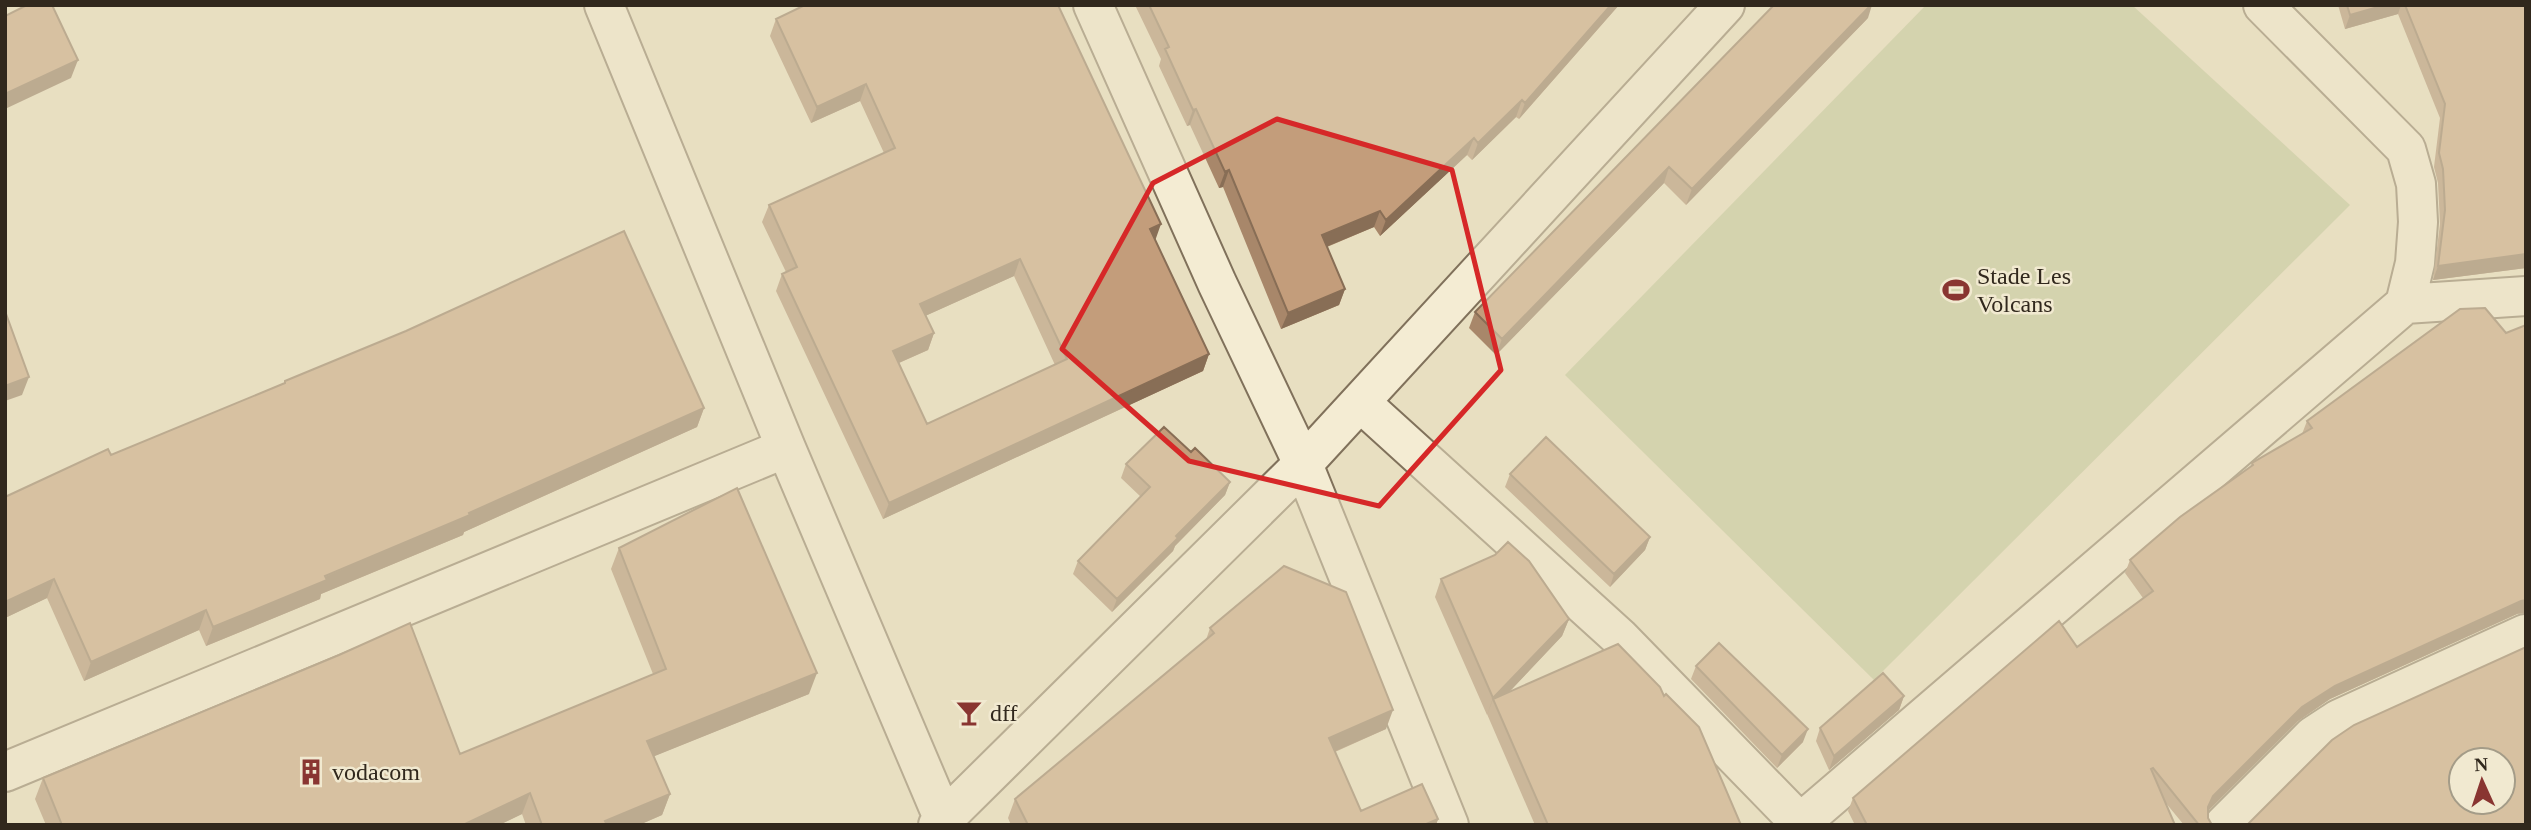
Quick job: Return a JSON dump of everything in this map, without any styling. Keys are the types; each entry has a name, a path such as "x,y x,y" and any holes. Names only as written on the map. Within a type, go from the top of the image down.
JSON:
{"street":[{"path":"604,5 943,823 1303,464 1726,5"},
{"path":"1093,5 1217,283 1303,464 1449,825"},
{"path":"1360,402 1619,637 1802,825 1811,814 2405,304 2415,263 2418,222 2416,184 2406,149 2263,5"},
{"path":"2405,304 2526,296"},
{"path":"5,772 786,448"},
{"path":"2224,825 2295,752 2339,719 2525,634"}],"highlighted area":[{"path":"1277,119 1452,170 1501,370 1379,506 1189,461 1062,349 1153,183"}],"green space":[{"name":"Stade Les Volcans","path":"1926,5 2132,5 2350,205 1874,680 1565,375"}],"building":[{"path":"27,5 52,5 78,60 5,94 5,16"},
{"path":"805,5 1058,5 1161,224 1150,229 1209,354 889,503 782,274 797,267 769,205 895,148 866,84 817,107 776,19","holes":["1020,259 1067,359 927,424 893,351 934,333 920,304"]},
{"path":"1149,5 1611,5 1525,103 1522,100 1478,143 1474,138 1386,220 1380,211 1322,235 1345,289 1288,313 1229,170 1225,172 1196,109 1193,110 1165,49 1169,47"},
{"path":"1774,5 1871,5 1692,189 1669,167 1502,339 1475,312"},
{"path":"2347,5 2385,5 2350,15"},
{"path":"2405,5 2526,5 2526,254 2438,266 2445,210 2443,169 2439,153 2445,104"},
{"path":"624,231 704,408 469,513 470,515 325,576 327,580 213,627 206,610 91,662 54,579 5,602 5,497 108,449 111,455 285,383"},
{"path":"2485,308 2506,333 2526,325 2526,600 2335,686 2302,707 2213,796 2208,807 2208,818 2212,825 2199,825 2153,768 2151,769 2175,825 1867,825 1853,798 2059,621 2077,647 2153,591 2130,560 2180,517 2253,465 2252,463 2312,428 2307,421 2460,309"},
{"path":"5,311 29,377 5,386"},
{"path":"1164,427 1191,452 1195,448 1230,482 1117,599 1078,561 1150,487 1126,464"},
{"path":"1546,437 1650,537 1614,574 1510,474"},
{"path":"737,488 817,673 647,741 670,794 605,821 607,825 542,825 530,793 463,825 62,825 43,778 410,623 460,754 666,669 619,548"},
{"path":"1508,542 1529,561 1569,619 1493,698 1441,579 1495,555"},
{"path":"1284,566 1346,592 1393,710 1329,738 1361,811 1422,784 1438,819 1424,825 1028,825 1015,799 1214,633 1210,628"},
{"path":"1719,643 1808,729 1782,755 1696,666"},
{"path":"1618,644 1660,687 1664,696 1666,694 1699,727 1741,825 1548,825 1493,699"},
{"path":"2526,647 2526,825 2247,825 2332,740 2354,725"},
{"path":"1883,673 1904,696 1834,756 1820,728"}],"place":[{"name":"Stade Les Volcans","path":"1956,290"},
{"name":"dff","path":"969,713"},
{"name":"vodacom","path":"311,772"}]}
